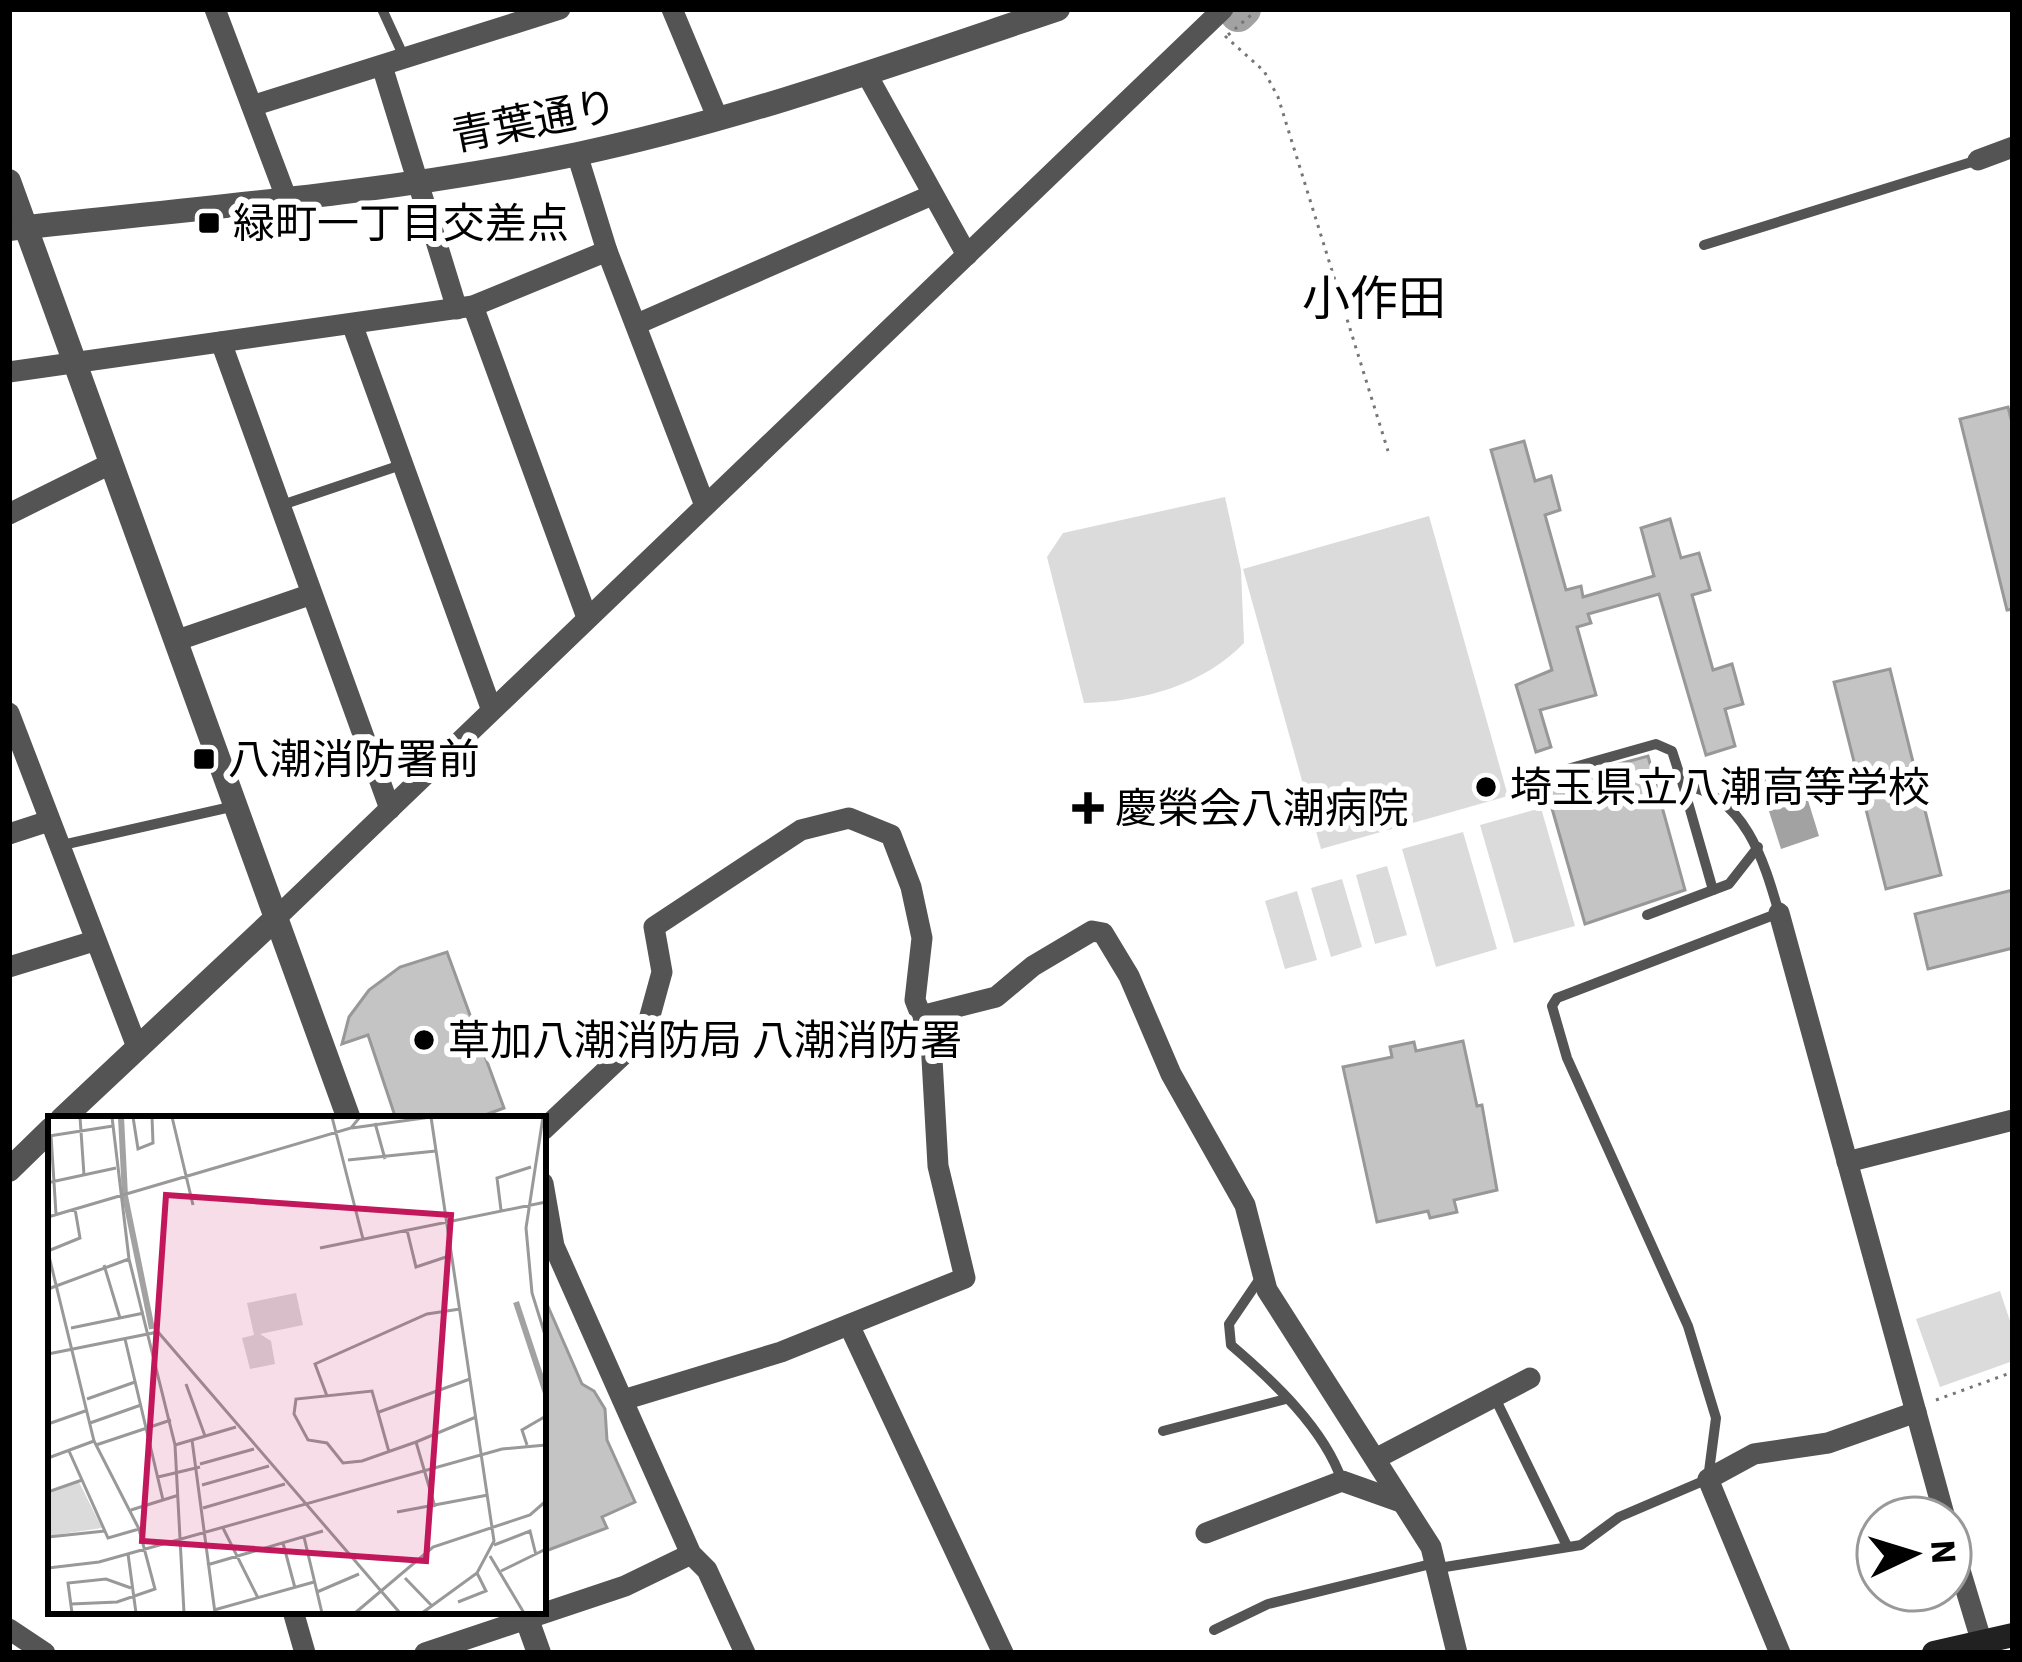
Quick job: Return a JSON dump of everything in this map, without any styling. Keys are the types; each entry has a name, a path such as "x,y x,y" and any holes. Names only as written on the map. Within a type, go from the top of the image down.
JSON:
{"main road":[{"path":"1934,1653 1983,1648 2013,1635"}],"street":[{"path":"215,9 286,197"},
{"path":"252,106 533,13 560,9"},
{"path":"672,9 718,119"},
{"name":"青葉通り","path":"17,228 418,183 577,154 718,119 1058,9"},
{"path":"65,1116 704,503 1219,23"},
{"path":"382,66 418,183 586,615"},
{"path":"866,74 968,255"},
{"path":"1978,160 2013,147"},
{"path":"577,154 608,251 704,503"},
{"path":"9,182 17,228 75,362 348,1116"},
{"path":"637,324 932,195"},
{"path":"9,372 465,308 608,251"},
{"path":"352,324 491,708"},
{"path":"221,342 389,809"},
{"path":"9,514 112,463"},
{"path":"176,641 309,595"},
{"path":"9,713 137,1047"},
{"path":"546,1127 645,1034 662,972 654,927 801,830 849,818 891,835 911,886 922,938 915,1000 931,1041 938,1166 965,1278 781,1352 623,1400"},
{"path":"9,834 49,821"},
{"path":"1779,913 1939,1494"},
{"path":"921,1016 997,997 1072,942 1092,931 1103,933 1129,976 1171,1074 1245,1204 1267,1289 1377,1458 1439,1565 1457,1653"},
{"path":"9,967 94,940"},
{"path":"1847,1162 2013,1120"},
{"path":"9,1169 48,1132"},
{"path":"546,1200 554,1246 691,1554 707,1570 745,1653"},
{"path":"849,1324 1003,1653"},
{"path":"1377,1458 1530,1378"},
{"path":"1780,1653 1708,1479 1754,1454 1828,1443 1916,1410"},
{"path":"1206,1533 1342,1480 1402,1502"},
{"path":"546,1609 625,1586 691,1554"},
{"path":"293,1614 305,1653"},
{"path":"1973,1614 1983,1648"},
{"path":"425,1653 526,1615 539,1653"},
{"path":"9,1629 46,1653"}],"lane":[{"path":"382,9 404,57"},
{"path":"1704,245 1978,160"},
{"path":"278,507 401,465"},
{"path":"1557,772 1656,744 1672,751 1713,890"},
{"path":"1214,1630 1268,1604 1439,1565 1581,1545 1619,1517 1708,1479 1717,1418 1688,1326 1567,1058 1552,1006 1557,998 1779,913 1758,847 1736,814 1700,788 1683,785"},
{"path":"58,846 235,806"},
{"path":"1647,916 1729,884 1758,847"},
{"path":"1263,1274 1229,1324 1231,1345 1286,1399 1325,1448 1342,1480"},
{"path":"1494,1396 1567,1546"},
{"path":"1163,1431 1286,1399"}],"path":[{"path":"1258,9 1219,23 1264,71 1278,98 1388,451"},
{"path":"1916,1410 2013,1372"}],"shaded area":[{"path":"1225,497 1241,570 1244,643 1210,670 1170,688 1084,703 1047,557 1063,533"},
{"path":"1429,516 1508,796 1321,849 1243,569"},
{"path":"1798,768 1819,836 1781,849 1759,780"},
{"path":"1541,808 1575,926 1514,943 1480,825"},
{"path":"1463,832 1497,949 1436,967 1402,849"},
{"path":"1387,866 1407,935 1375,944 1356,875"},
{"path":"1342,879 1362,947 1331,957 1311,888"},
{"path":"1297,891 1317,960 1285,969 1265,901"},
{"path":"2000,1291 2013,1330 2013,1361 1940,1387 1916,1319"}],"building":[{"path":"2008,407 2013,427 2013,609 2007,610 1960,419"},
{"path":"1524,441 1535,481 1551,476 1560,510 1545,515 1566,590 1581,586 1583,597 1654,576 1641,528 1670,519 1681,558 1699,553 1710,590 1692,595 1713,670 1732,664 1743,704 1725,709 1735,746 1706,755 1659,594 1588,614 1591,623 1577,627 1596,695 1540,710 1551,747 1536,752 1516,685 1552,670 1491,450"},
{"path":"1890,669 1941,875 1886,889 1834,682"},
{"path":"1648,756 1685,890 1585,924 1545,784"},
{"path":"2013,890 2013,948 1928,969 1915,914"},
{"name":"草加八潮消防局 八潮消防署","path":"447,952 504,1108 482,1116 395,1116 368,1035 342,1044 349,1017 369,990 400,967"},
{"path":"1463,1041 1477,1106 1482,1105 1497,1190 1454,1200 1457,1212 1430,1218 1428,1211 1377,1222 1343,1067 1392,1057 1390,1047 1414,1042 1416,1051"},
{"path":"546,1302 582,1384 594,1391 605,1409 607,1440 635,1502 602,1517 607,1528 546,1551"}],"waterway":[{"path":"1238,14 1243,9"}],"place":[{"name":"緑町一丁目交差点","path":"209,223"},
{"name":"八潮消防署前","path":"204,759"},
{"name":"埼玉県立八潮高等学校","path":"1486,787"},
{"name":"慶榮会八潮病院","path":"1088,808"},
{"name":"草加八潮消防局 八潮消防署","path":"424,1040"}],"district":[{"name":"小作田","path":"1374,298"}]}
